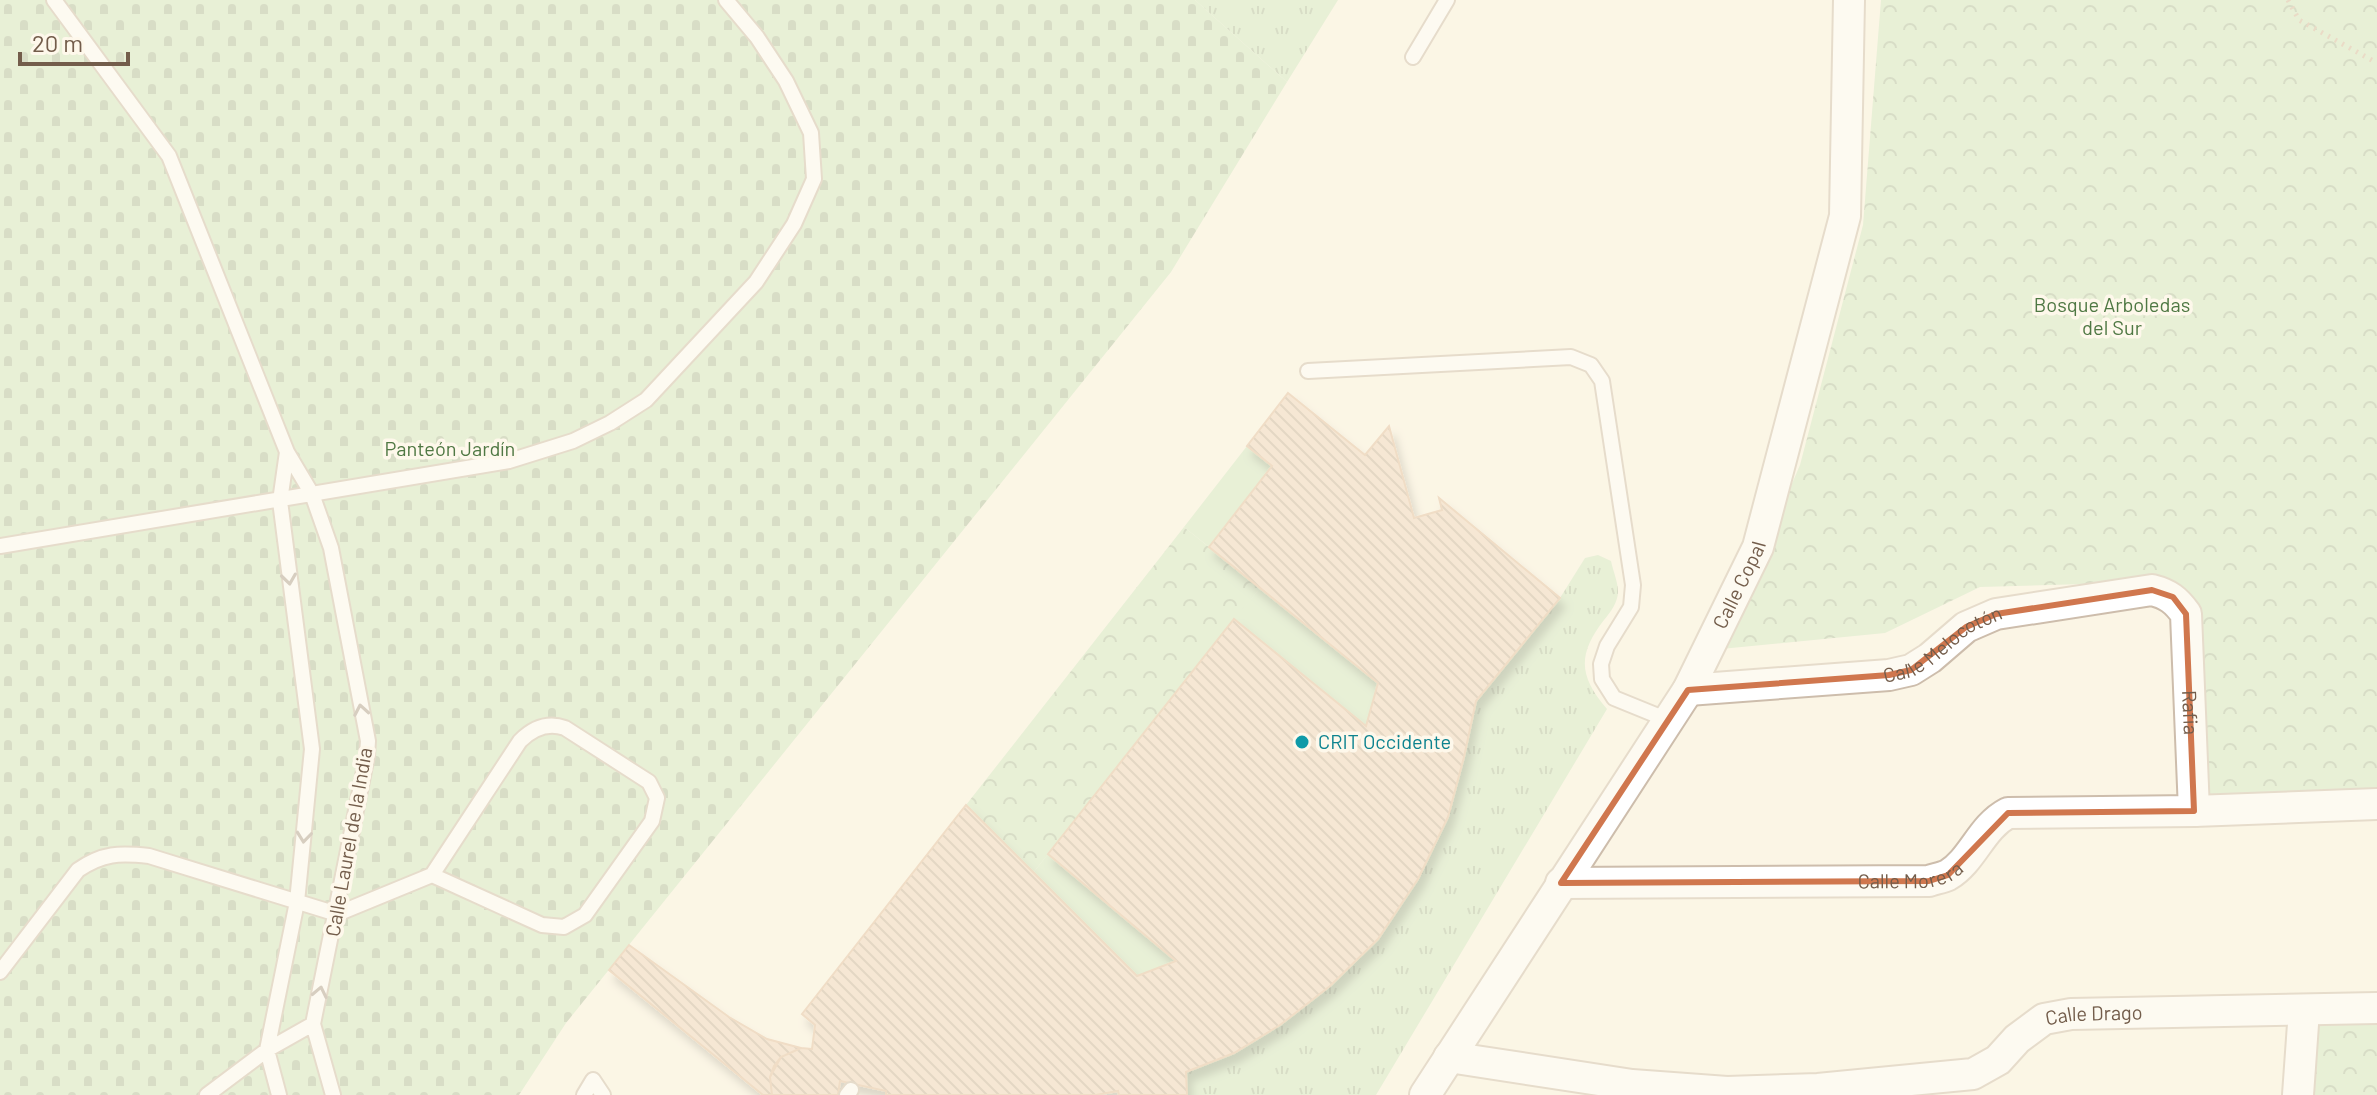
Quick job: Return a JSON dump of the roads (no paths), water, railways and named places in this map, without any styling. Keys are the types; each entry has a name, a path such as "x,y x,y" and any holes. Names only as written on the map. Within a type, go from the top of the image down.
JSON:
{"street":[{"name":"Calle Copal","path":"1425,1095 1688,690 1758,547 1845,216 1849,0"},
{"name":"Calle Melocotón","path":"1688,690 1889,675 1911,670 1966,627 1996,614 2152,590 2173,597 2186,614"},
{"name":"Rafia","path":"2186,614 2194,811"},
{"name":"Calle Morera","path":"1561,883 1929,881 1948,875 1988,828 2008,813 2194,811 2377,804"},
{"name":"Calle Drago","path":"1449,1057 1632,1085 1727,1092 1818,1089 1973,1074 1998,1060 2017,1039 2044,1019 2071,1014 2377,1008"},
{"path":"2298,1095 2304,1010"}],"lane":[{"name":"Calle Laurel de la India","path":"54,0 169,156 287,452 312,494 331,548 368,741 337,914 313,1024 333,1095"},
{"path":"0,546 509,461 573,441 610,423 646,400 756,282 794,224 814,179 811,133 786,81 757,37 726,0"},
{"path":"1413,57 1447,0"},
{"path":"1308,371 1571,357 1591,365 1602,381 1633,585 1631,607 1607,646 1601,664 1602,679 1614,698 1668,720"},
{"name":"Calle Laurel de la India","path":"279,1095 267,1050 297,902 312,749 280,501 287,452"},
{"path":"0,972 64,886 78,870 95,858 124,853 149,856 337,914 432,875 520,741 536,728 554,725 565,728 649,782 654,789 657,798 652,821 585,915 564,927 542,925 432,875"},
{"path":"207,1095 267,1050 313,1024"},
{"path":"584,1095 593,1080 603,1095"}],"place":[{"name":"CRIT Occidente","path":"1302,742"}],"park label":[{"name":"Bosque Arboledas del Sur","path":"2112,316"},
{"name":"Panteón Jardín","path":"450,449"}]}
